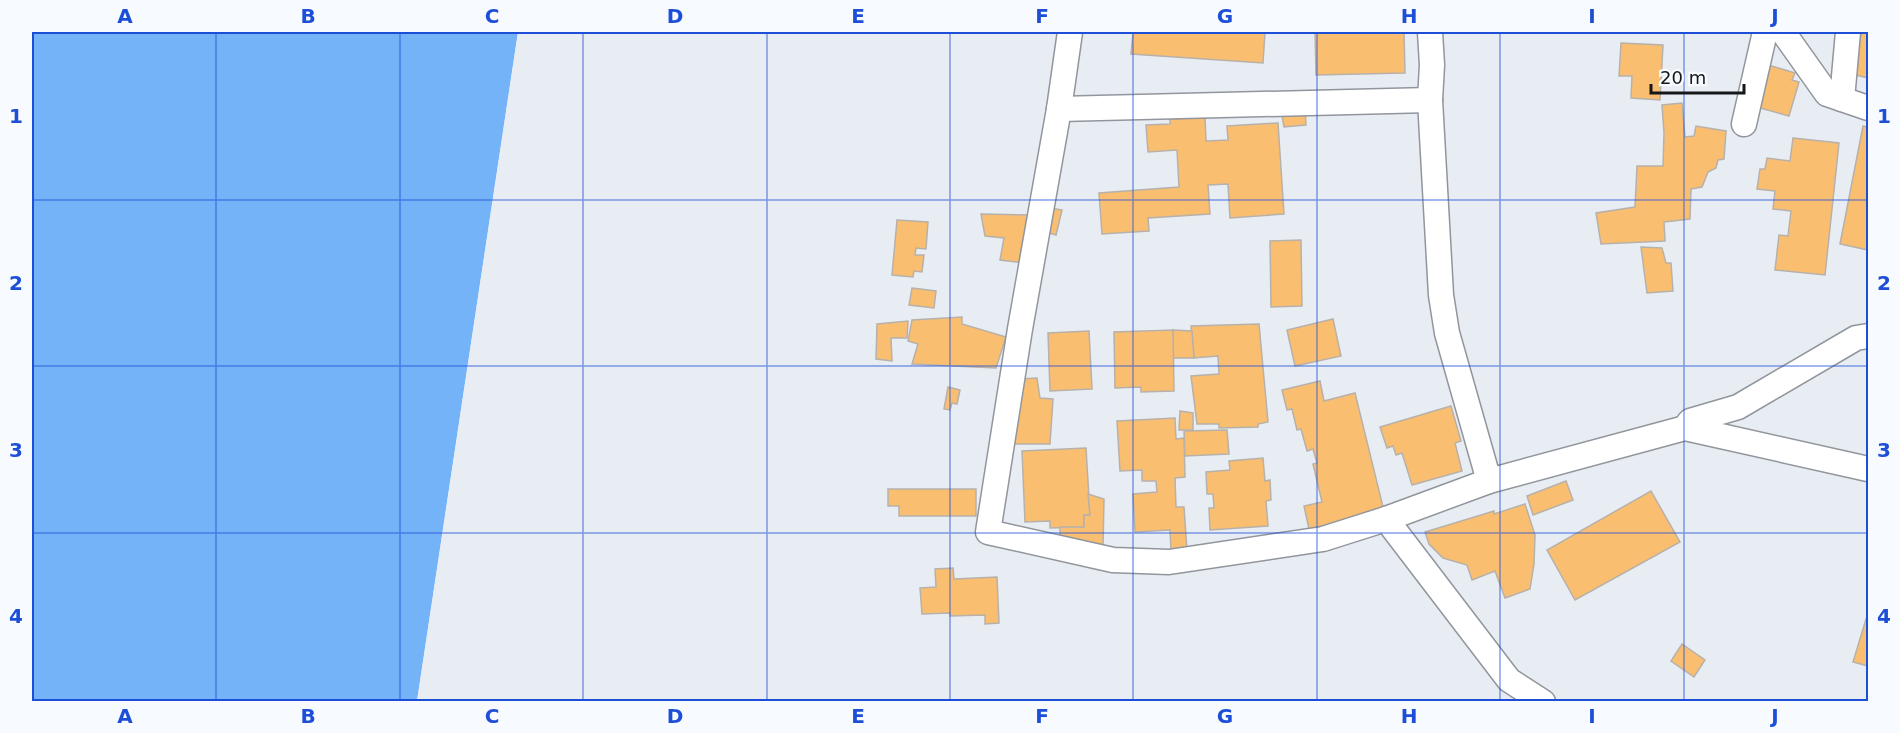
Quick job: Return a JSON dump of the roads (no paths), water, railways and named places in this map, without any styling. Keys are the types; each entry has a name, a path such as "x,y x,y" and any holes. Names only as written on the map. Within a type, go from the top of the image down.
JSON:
{"street":[{"path":"1070,32 988,532 1113,560 1169,562 1323,538 1386,519 1489,481 1685,428 1869,469"},
{"path":"1430,32 1432,65 1430,100 1441,295 1447,333 1489,481"},
{"path":"1744,123 1765,32"},
{"path":"1783,32 1827,94 1869,108"},
{"path":"1842,99 1848,32"},
{"path":"1059,109 1430,100"},
{"path":"1685,428 1690,421 1738,407 1856,338 1869,336"},
{"path":"1386,519 1509,680 1544,702"}],"water":[{"path":"32,32 518,32 417,701 32,701"}]}
